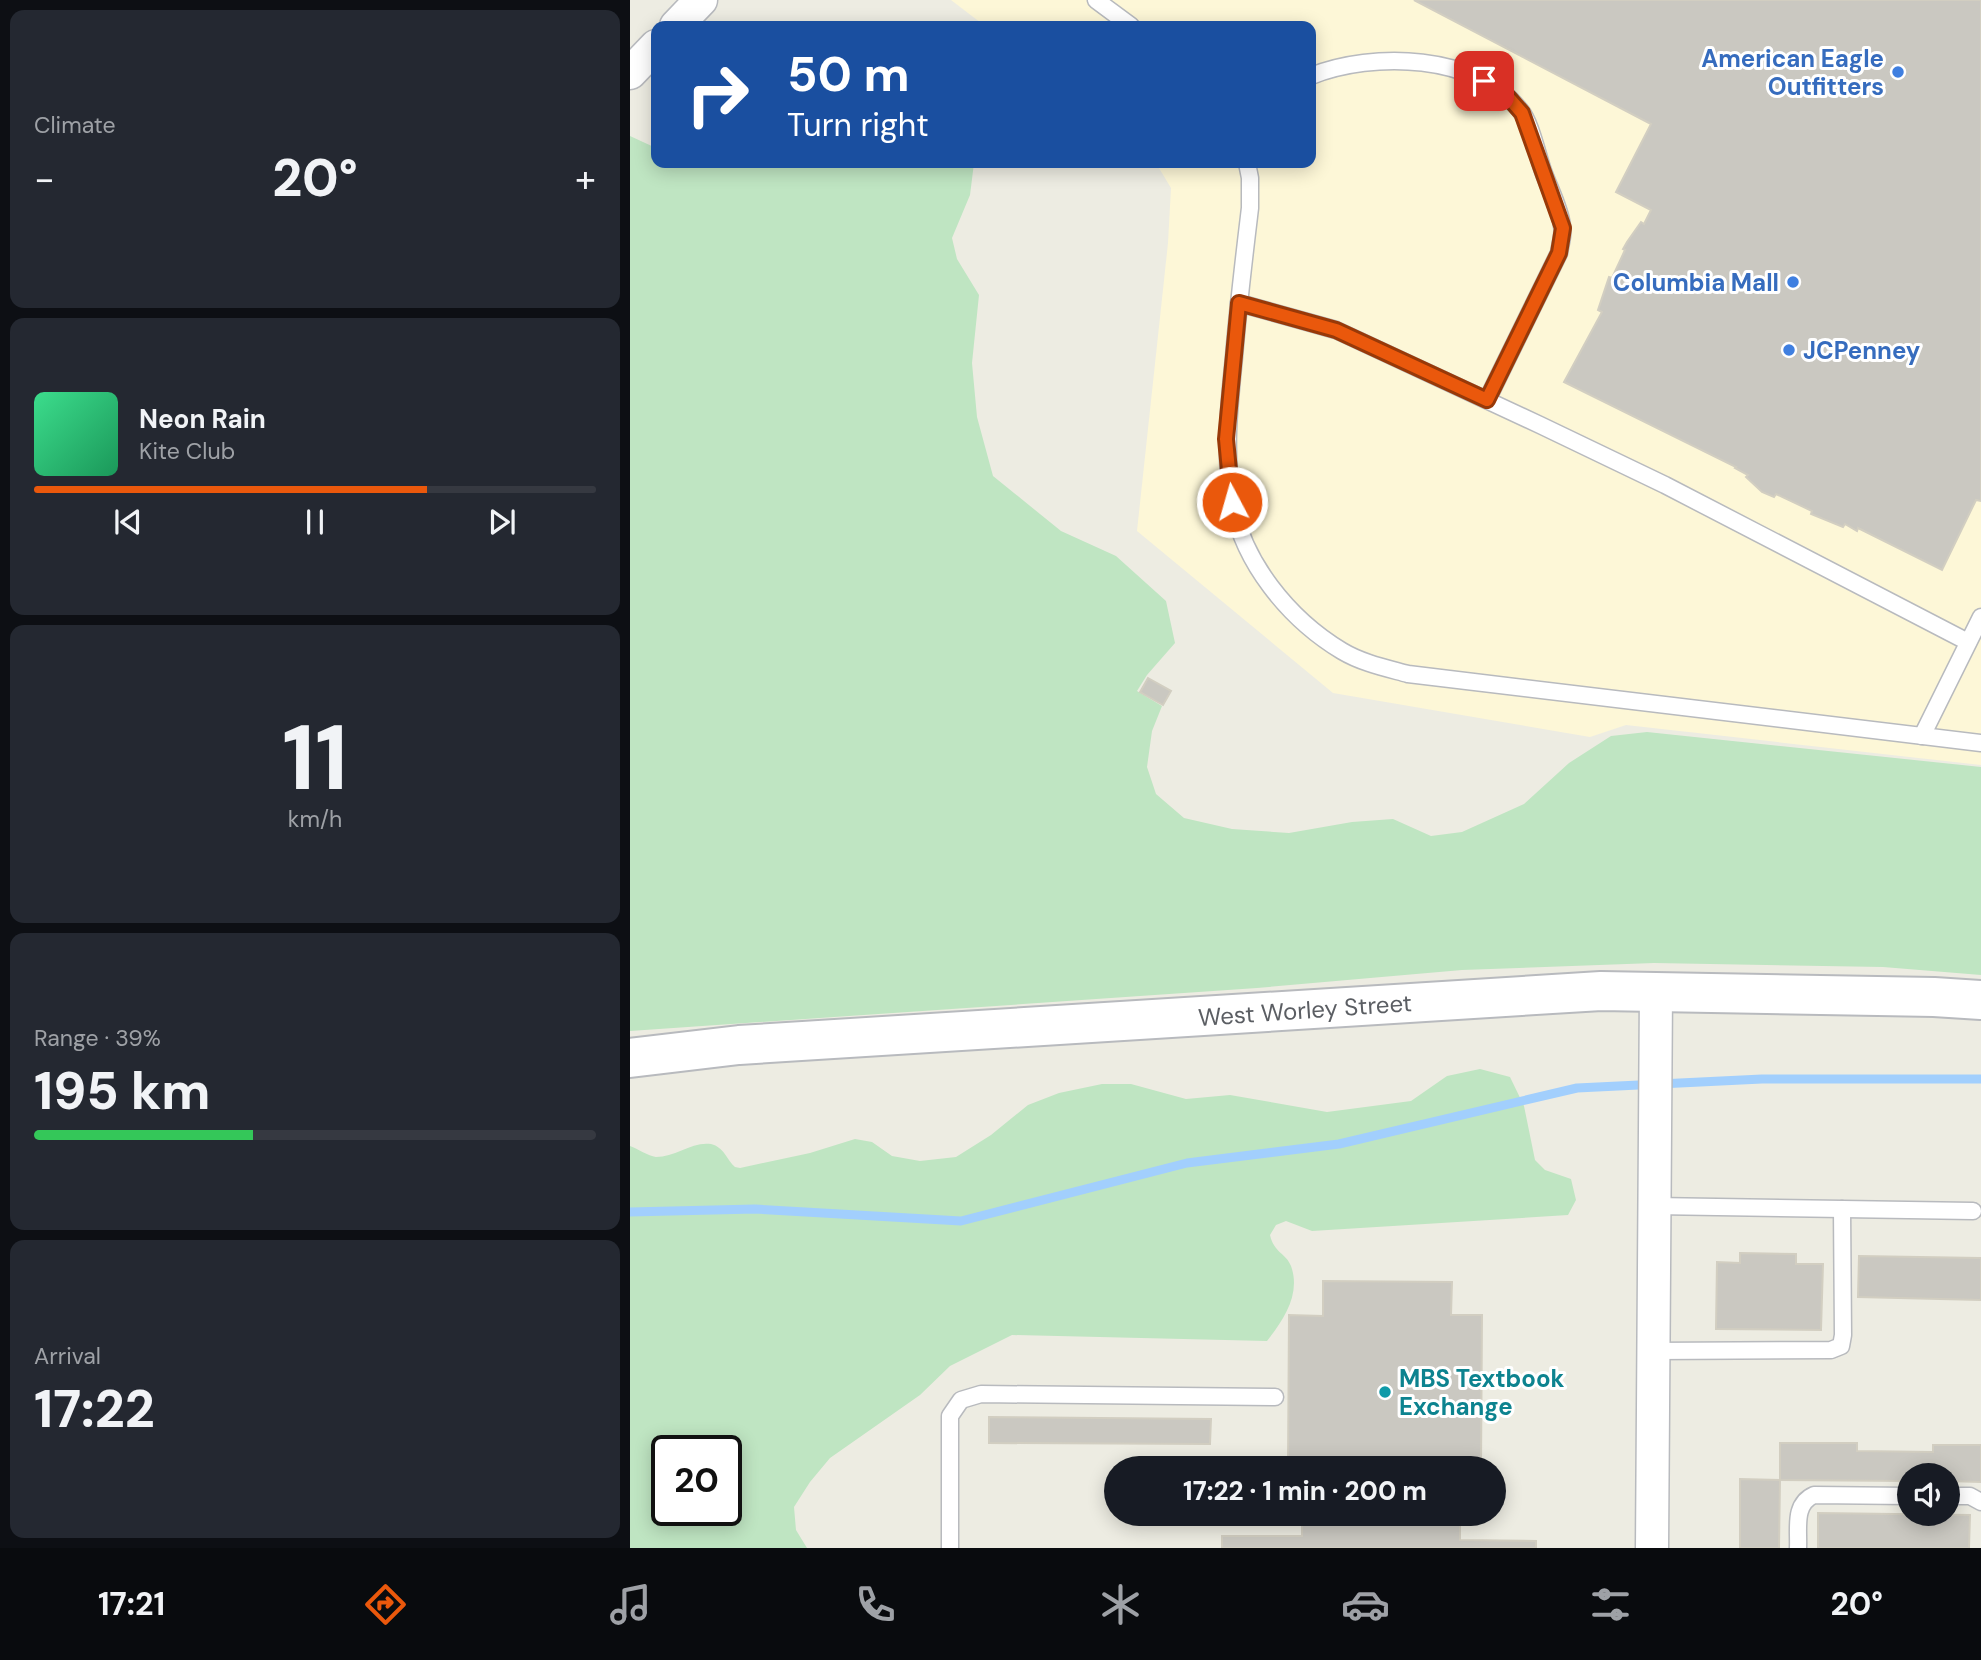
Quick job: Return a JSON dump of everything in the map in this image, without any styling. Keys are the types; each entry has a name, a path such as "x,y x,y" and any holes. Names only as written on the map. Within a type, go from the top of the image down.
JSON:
{"street":[{"path":"681,21 701,0"},
{"path":"630,73 651,51"},
{"name":"West Worley Street","path":"630,1058 739,1045 1601,991 1981,1000"},
{"path":"1652,1548 1656,991"}],"lane":[{"path":"1096,0 1124,21"},
{"path":"1316,74 1326,69 1374,62 1421,62 1468,72 1501,89 1522,113 1563,228 1559,253 1487,400"},
{"path":"1248,168 1250,208 1226,439 1232,502 1244,541 1264,576 1287,607 1315,633 1344,652 1375,665 1408,674 1981,743"},
{"path":"1239,303 1336,330 1487,400 1652,478 1968,642"},
{"path":"1922,737 1981,617"},
{"path":"1654,1206 1973,1211"},
{"path":"1653,1351 1831,1350 1841,1346 1842,1209"},
{"path":"950,1548 950,1416 961,1400 981,1394 1275,1397"},
{"path":"1798,1548 1799,1516 1805,1499 1814,1495 1897,1496"},
{"path":"1960,1496 1970,1496 1981,1502"}],"shaded area":[{"name":"Columbia Mall","path":"951,0 1981,0 1981,765 1626,725 1590,737 1333,693 1137,531 1168,243 1171,188 1159,168 1316,168 1316,21 978,21"}],"green space":[{"path":"630,136 651,146 651,168 973,168 970,195 952,238 957,259 979,295 972,363 977,417 993,476 1061,531 1116,556 1166,601 1175,643 1137,691 1162,706 1152,731 1147,767 1156,794 1184,818 1232,829 1289,833 1352,822 1393,819 1431,836 1462,832 1524,804 1569,763 1611,736 1647,732 1981,767 1981,975 1883,967 1654,963 1462,970 1257,988 630,1031"},
{"path":"1480,1069 1510,1077 1524,1106 1535,1160 1545,1170 1571,1179 1576,1200 1568,1215 1312,1231 1286,1221 1276,1225 1270,1235 1274,1246 1291,1266 1294,1286 1285,1315 1267,1341 1012,1335 950,1366 920,1395 830,1458 794,1507 796,1530 807,1548 630,1548 630,1146 656,1157 697,1145 711,1144 722,1151 735,1167 740,1168 810,1153 855,1139 872,1142 892,1156 920,1161 956,1157 991,1135 1028,1105 1059,1093 1102,1084 1131,1084 1186,1099 1230,1095 1327,1112 1411,1101 1447,1076"}],"building":[{"name":"Columbia Mall","path":"1414,0 1981,0 1981,501 1976,500 1942,570 1858,528 1857,531 1845,524 1843,527 1811,514 1812,511 1776,494 1774,497 1762,492 1746,477 1748,475 1736,467 1564,382 1602,312 1598,310 1609,277 1612,278 1625,250 1623,249 1641,222 1644,224 1651,210 1616,192 1651,124"},
{"path":"1148,678 1171,691 1163,705 1140,692"},
{"path":"1740,1253 1796,1254 1796,1264 1823,1264 1821,1330 1716,1329 1717,1262 1740,1263"},
{"path":"1859,1256 1981,1258 1981,1300 1858,1297"},
{"name":"MBS Textbook Exchange","path":"1323,1281 1452,1282 1451,1315 1482,1315 1481,1456 1288,1456 1289,1315 1323,1316"},
{"path":"989,1417 1211,1419 1210,1444 989,1443"},
{"path":"1780,1443 1857,1443 1857,1451 1933,1452 1933,1445 1981,1445 1981,1482 1960,1481 1960,1463 1897,1463 1897,1481 1780,1480"},
{"path":"1740,1479 1780,1480 1779,1548 1740,1548"},
{"path":"1818,1513 1897,1514 1897,1526 1960,1526 1960,1515 1970,1515 1969,1548 1818,1548"},
{"path":"1302,1526 1460,1526 1460,1540 1536,1541 1536,1548 1222,1548 1222,1536 1302,1536"}],"waterway":[{"path":"630,1212 755,1209 961,1221 1187,1163 1339,1144 1577,1088 1762,1079 1981,1079"}],"place":[{"name":"American Eagle Outfitters","path":"1898,72"},
{"name":"Columbia Mall","path":"1793,282"},
{"name":"JCPenney","path":"1789,350"},
{"name":"MBS Textbook Exchange","path":"1385,1392"}],"route":[{"path":"1232,502 1226,439 1239,303 1336,330 1487,400 1559,253 1563,228 1522,113 1501,89 1484,81"}]}
